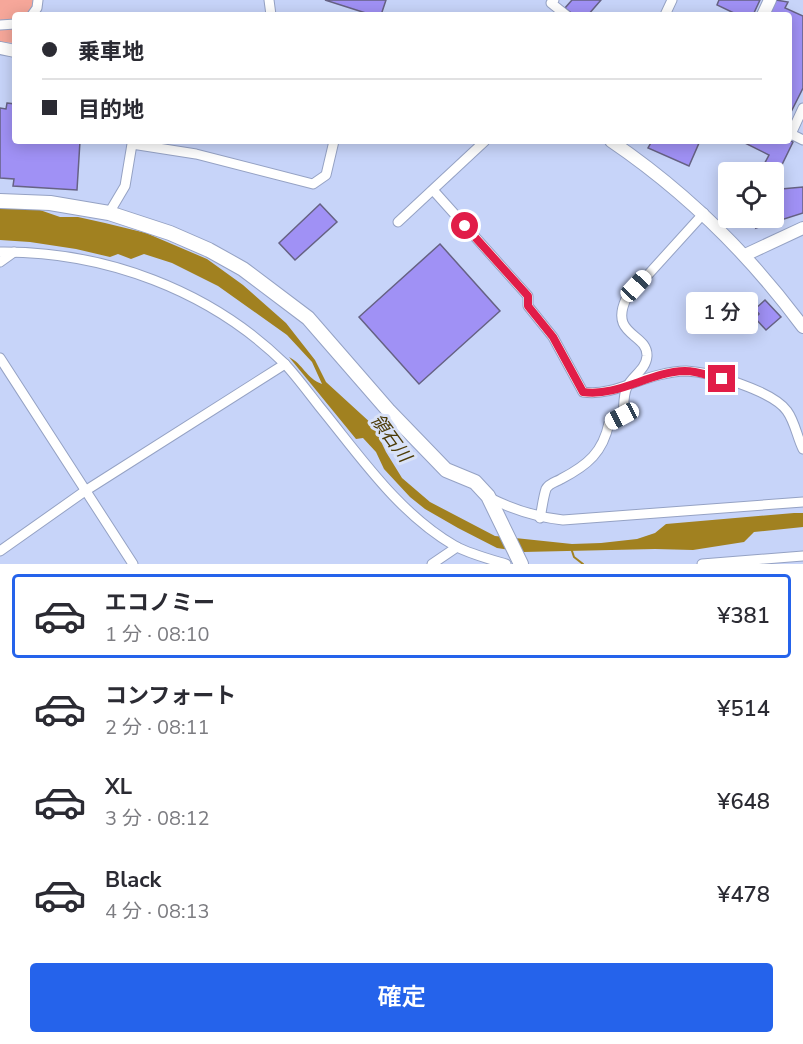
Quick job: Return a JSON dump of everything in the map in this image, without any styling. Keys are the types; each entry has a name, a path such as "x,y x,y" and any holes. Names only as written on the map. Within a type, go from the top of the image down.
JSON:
{"main road":[{"path":"0,201 50,203 109,213 170,233 209,250 243,269 279,294 308,318 426,451 446,470 475,482 490,500 515,563"}],"street":[{"path":"554,0 551,3 562,12"},
{"path":"792,130 803,108"},
{"path":"109,213 125,186 131,144"},
{"path":"142,144 196,154 313,184 326,175 333,144"},
{"path":"398,222 481,144"},
{"path":"616,144 644,163 704,213 770,283 803,327"},
{"path":"433,190 528,296 528,306 553,337 583,392 609,391 627,387 658,375 685,371 701,373 761,392 786,408 803,449"},
{"path":"540,518 546,488 589,460 599,450 605,439 609,423 622,416 627,387 642,368 647,356 646,349 623,324 622,308 636,286 704,213"},
{"path":"745,255 803,228"},
{"path":"0,252 60,255 143,275 188,294 220,313 285,364 400,503 438,535 457,547 515,563"},
{"path":"0,262 14,252"},
{"path":"0,358 133,564"},
{"path":"0,551 85,491 285,364"},
{"path":"490,500 540,518 563,520 803,502"},
{"path":"432,564 457,547"},
{"path":"702,564 803,556"}],"shaded area":[{"path":"0,0 39,0 41,5 39,12 12,12 12,43 0,42"},
{"path":"0,208 37,209 60,217 78,217 146,233 207,259 243,285 286,323 315,360 326,382 373,425 402,478 430,502 495,536 572,544 601,543 637,539 655,533 666,524 794,513 803,513 803,527 754,532 744,542 693,550 523,552 497,548 425,509 410,497 384,469 376,452 363,438 356,439 289,357 322,384 312,362 287,335 218,286 172,263 144,254 131,259 118,254 110,257 76,249 0,240"}],"building":[{"path":"325,0 386,0 382,12 363,12"},
{"path":"572,0 601,0 591,12 570,12 565,8"},
{"path":"719,0 760,0 754,12 732,12 717,5"},
{"path":"776,0 788,2 785,8 803,16 803,88 792,110 792,12 770,12"},
{"path":"7,103 12,104 12,144 80,144 77,190 13,186 14,179 0,178 0,108 6,109"},
{"path":"793,142 783,162 765,162 769,155 747,144 792,144"},
{"path":"650,144 699,144 689,166 648,148"},
{"path":"803,187 803,213 784,219 784,189"},
{"path":"320,204 337,222 295,260 279,243"},
{"path":"440,244 500,311 419,384 359,317"},
{"path":"765,300 781,317 766,330 755,318 759,314 755,309"}],"waterway":[{"path":"572,551 574,557 583,564"}],"route":[{"path":"465,226 528,296 528,306 553,337 583,392 609,391 658,375 685,371 722,379"}],"water label":[{"name":"領石川","path":"391,438"}]}
